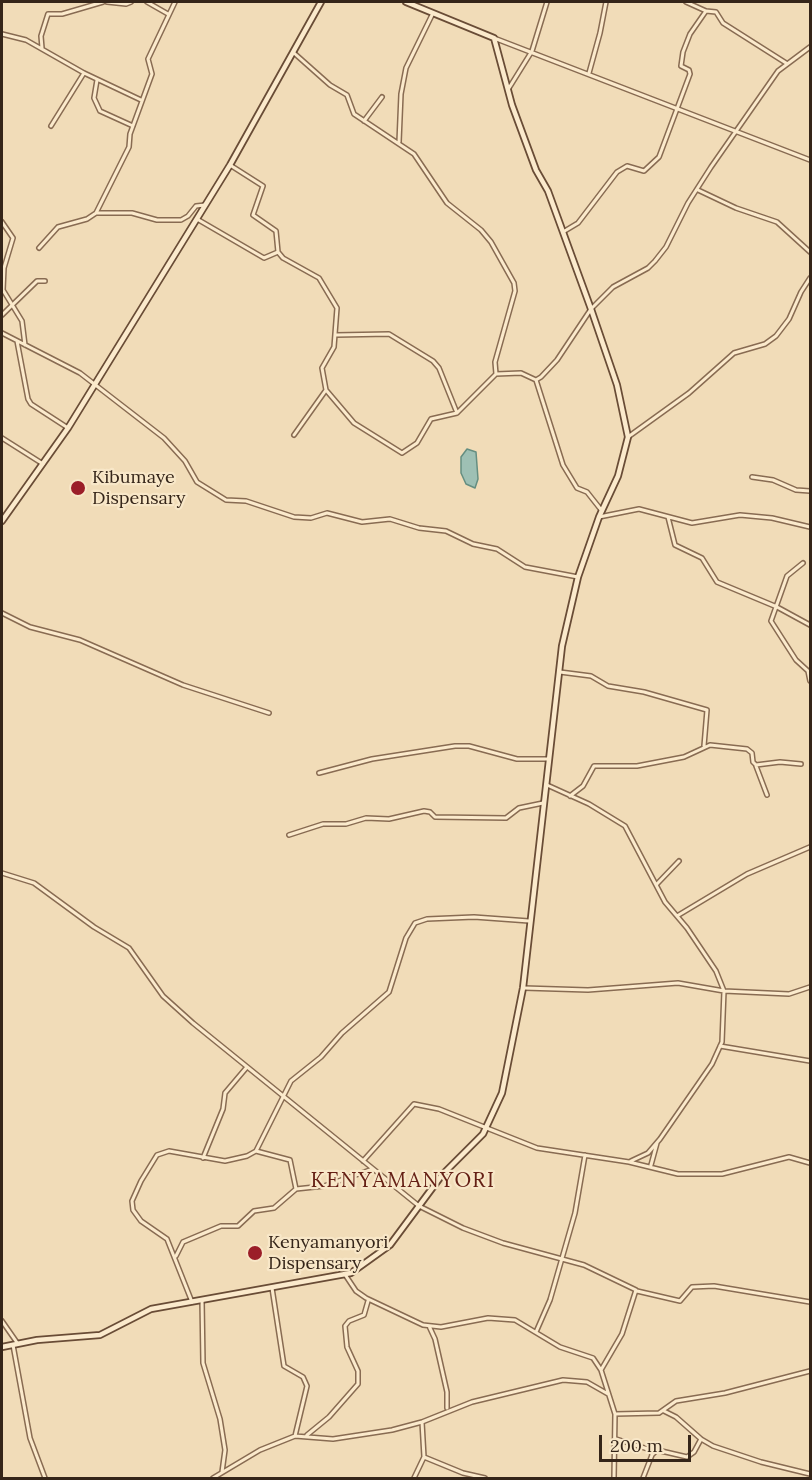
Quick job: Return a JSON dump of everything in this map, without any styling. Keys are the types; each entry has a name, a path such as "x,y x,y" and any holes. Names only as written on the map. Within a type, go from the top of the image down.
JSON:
{"street":[{"path":"42,48 41,36 48,14 62,14 105,2 126,4 131,2"},
{"path":"147,2 168,14"},
{"path":"39,248 58,227 87,219 96,213 124,160 141,100 152,74 148,59 154,42 159,38 175,2"},
{"path":"2,521 43,465 95,385 230,165 321,2"},
{"path":"406,2 810,160"},
{"path":"507,90 532,51 546,2"},
{"path":"589,73 606,2"},
{"path":"687,2 706,11 716,12 723,22 786,63"},
{"path":"563,232 578,223 617,172 627,166 644,171 659,157 690,74 689,70 681,66 683,52 690,34 706,11"},
{"path":"399,142 401,94 406,68 433,14"},
{"path":"2,34 42,48 97,80 141,100"},
{"path":"2,1347 37,1340 100,1335 151,1309 346,1275 390,1245 442,1175 487,1129 502,1093 523,988 562,646 578,577 599,517 618,476 628,437 617,386 548,191 536,170 507,90 494,38"},
{"path":"536,380 557,360 591,309 613,287 648,268 655,261 666,247 698,190 778,71 810,47"},
{"path":"294,53 330,85 347,95 352,111 399,142 421,161 447,203 481,230 491,242 514,283 515,291 495,362 496,374"},
{"path":"51,126 84,73"},
{"path":"97,80 94,98 100,111 133,126"},
{"path":"364,121 382,97"},
{"path":"230,165 263,186 252,212 276,231 279,252 288,261 317,276 325,285 337,308 333,349 322,368 326,390 354,423 402,453 417,443 431,419 458,413 496,374 521,373 536,380 562,465 579,489 587,492 602,511"},
{"path":"698,190 736,208 777,222 810,252"},
{"path":"96,213 132,213 157,220 181,220 188,216 196,206 205,206"},
{"path":"197,219 264,258 279,252"},
{"path":"2,222 13,238 3,268 3,290 24,328 25,345"},
{"path":"628,437 689,393 734,353 765,344 776,336 789,319 810,278"},
{"path":"2,315 11,303 37,281 45,280"},
{"path":"2,333 60,361 95,385 164,438 185,461 201,486 226,500 246,501 294,517 311,518 327,513 362,522 390,519 419,528 446,531 473,544 497,549 525,567 578,577"},
{"path":"336,335 386,333 433,361 439,368 458,413"},
{"path":"17,341 28,399 31,404 68,428"},
{"path":"294,435 326,390"},
{"path":"2,438 43,465"},
{"path":"752,477 773,480 796,490 810,490"},
{"path":"599,517 639,509 692,523 747,516 810,527"},
{"path":"668,517 675,545 702,558 717,582 777,607 810,625"},
{"path":"803,563 789,573 771,618 772,626 795,660 808,671 810,681"},
{"path":"2,613 30,627 80,640 113,657 183,685 269,713"},
{"path":"560,672 591,676 608,686 644,692 707,710 705,746"},
{"path":"319,773 411,751 463,745 517,759 550,759"},
{"path":"570,796 583,786 594,766 637,766 684,757 705,746 719,745 747,749 752,753 753,762 767,795"},
{"path":"756,765 780,762 801,764"},
{"path":"547,785 625,826 656,885 716,971 724,992 724,1028 720,1046 702,1079 648,1153 629,1162"},
{"path":"289,835 324,824 346,824 366,818 389,819 424,811 430,812 435,817 506,818 519,808 543,803"},
{"path":"677,916 747,874 810,847"},
{"path":"656,885 679,861"},
{"path":"2,873 34,883 94,927 129,948 163,996 284,1099 419,1206 448,1221 503,1243 584,1265 637,1291 680,1301 692,1287 714,1286 810,1302"},
{"path":"192,1302 175,1258 163,1235 136,1215 132,1201 158,1155 169,1151 225,1161 247,1156 256,1151 296,1076 321,1057 342,1033 389,992 406,938 415,923 428,919 474,917 529,921"},
{"path":"523,988 597,990 678,983 724,992 789,994 810,987"},
{"path":"720,1046 810,1061"},
{"path":"203,1158 223,1109 225,1093 247,1067"},
{"path":"363,1161 414,1104 440,1109 537,1148 629,1162 683,1174 718,1174 785,1157 810,1163"},
{"path":"651,1166 660,1139"},
{"path":"256,1151 290,1160 296,1189"},
{"path":"536,1332 550,1300 580,1194 585,1155"},
{"path":"175,1258 183,1242 221,1226 238,1226 254,1211 274,1208 296,1189 324,1186 374,1169"},
{"path":"346,1275 356,1291 368,1300 429,1326 506,1318 515,1320 560,1347 593,1358 601,1370 615,1414 614,1479"},
{"path":"272,1288 284,1366 303,1377 307,1386 295,1436"},
{"path":"601,1370 622,1334 637,1291"},
{"path":"202,1300 203,1362 220,1419 225,1450 222,1472"},
{"path":"307,1435 329,1417 358,1384 358,1371 347,1347 345,1326 366,1313 368,1300"},
{"path":"2,1321 15,1345 30,1438 45,1479"},
{"path":"429,1326 435,1339 448,1402 447,1410"},
{"path":"615,1414 655,1414 664,1411 676,1401 725,1393 810,1371"},
{"path":"213,1479 260,1450 295,1436 346,1438 422,1422 447,1410 574,1379 587,1382 608,1394"},
{"path":"664,1411 682,1422 701,1439 738,1455 810,1474"},
{"path":"414,1479 424,1457 422,1422"},
{"path":"616,1439 648,1448 652,1455"},
{"path":"643,1479 652,1455 657,1450 687,1457 694,1452 701,1439"},
{"path":"424,1457 463,1473 485,1479"}],"water":[{"path":"467,449 476,452 478,479 475,488 466,484 461,473 461,457"}],"place":[{"name":"Kibumaye Dispensary","path":"78,488"},
{"name":"Kenyamanyori Dispensary","path":"255,1253"}],"district":[{"name":"KENYAMANYORI","path":"403,1181"}]}
